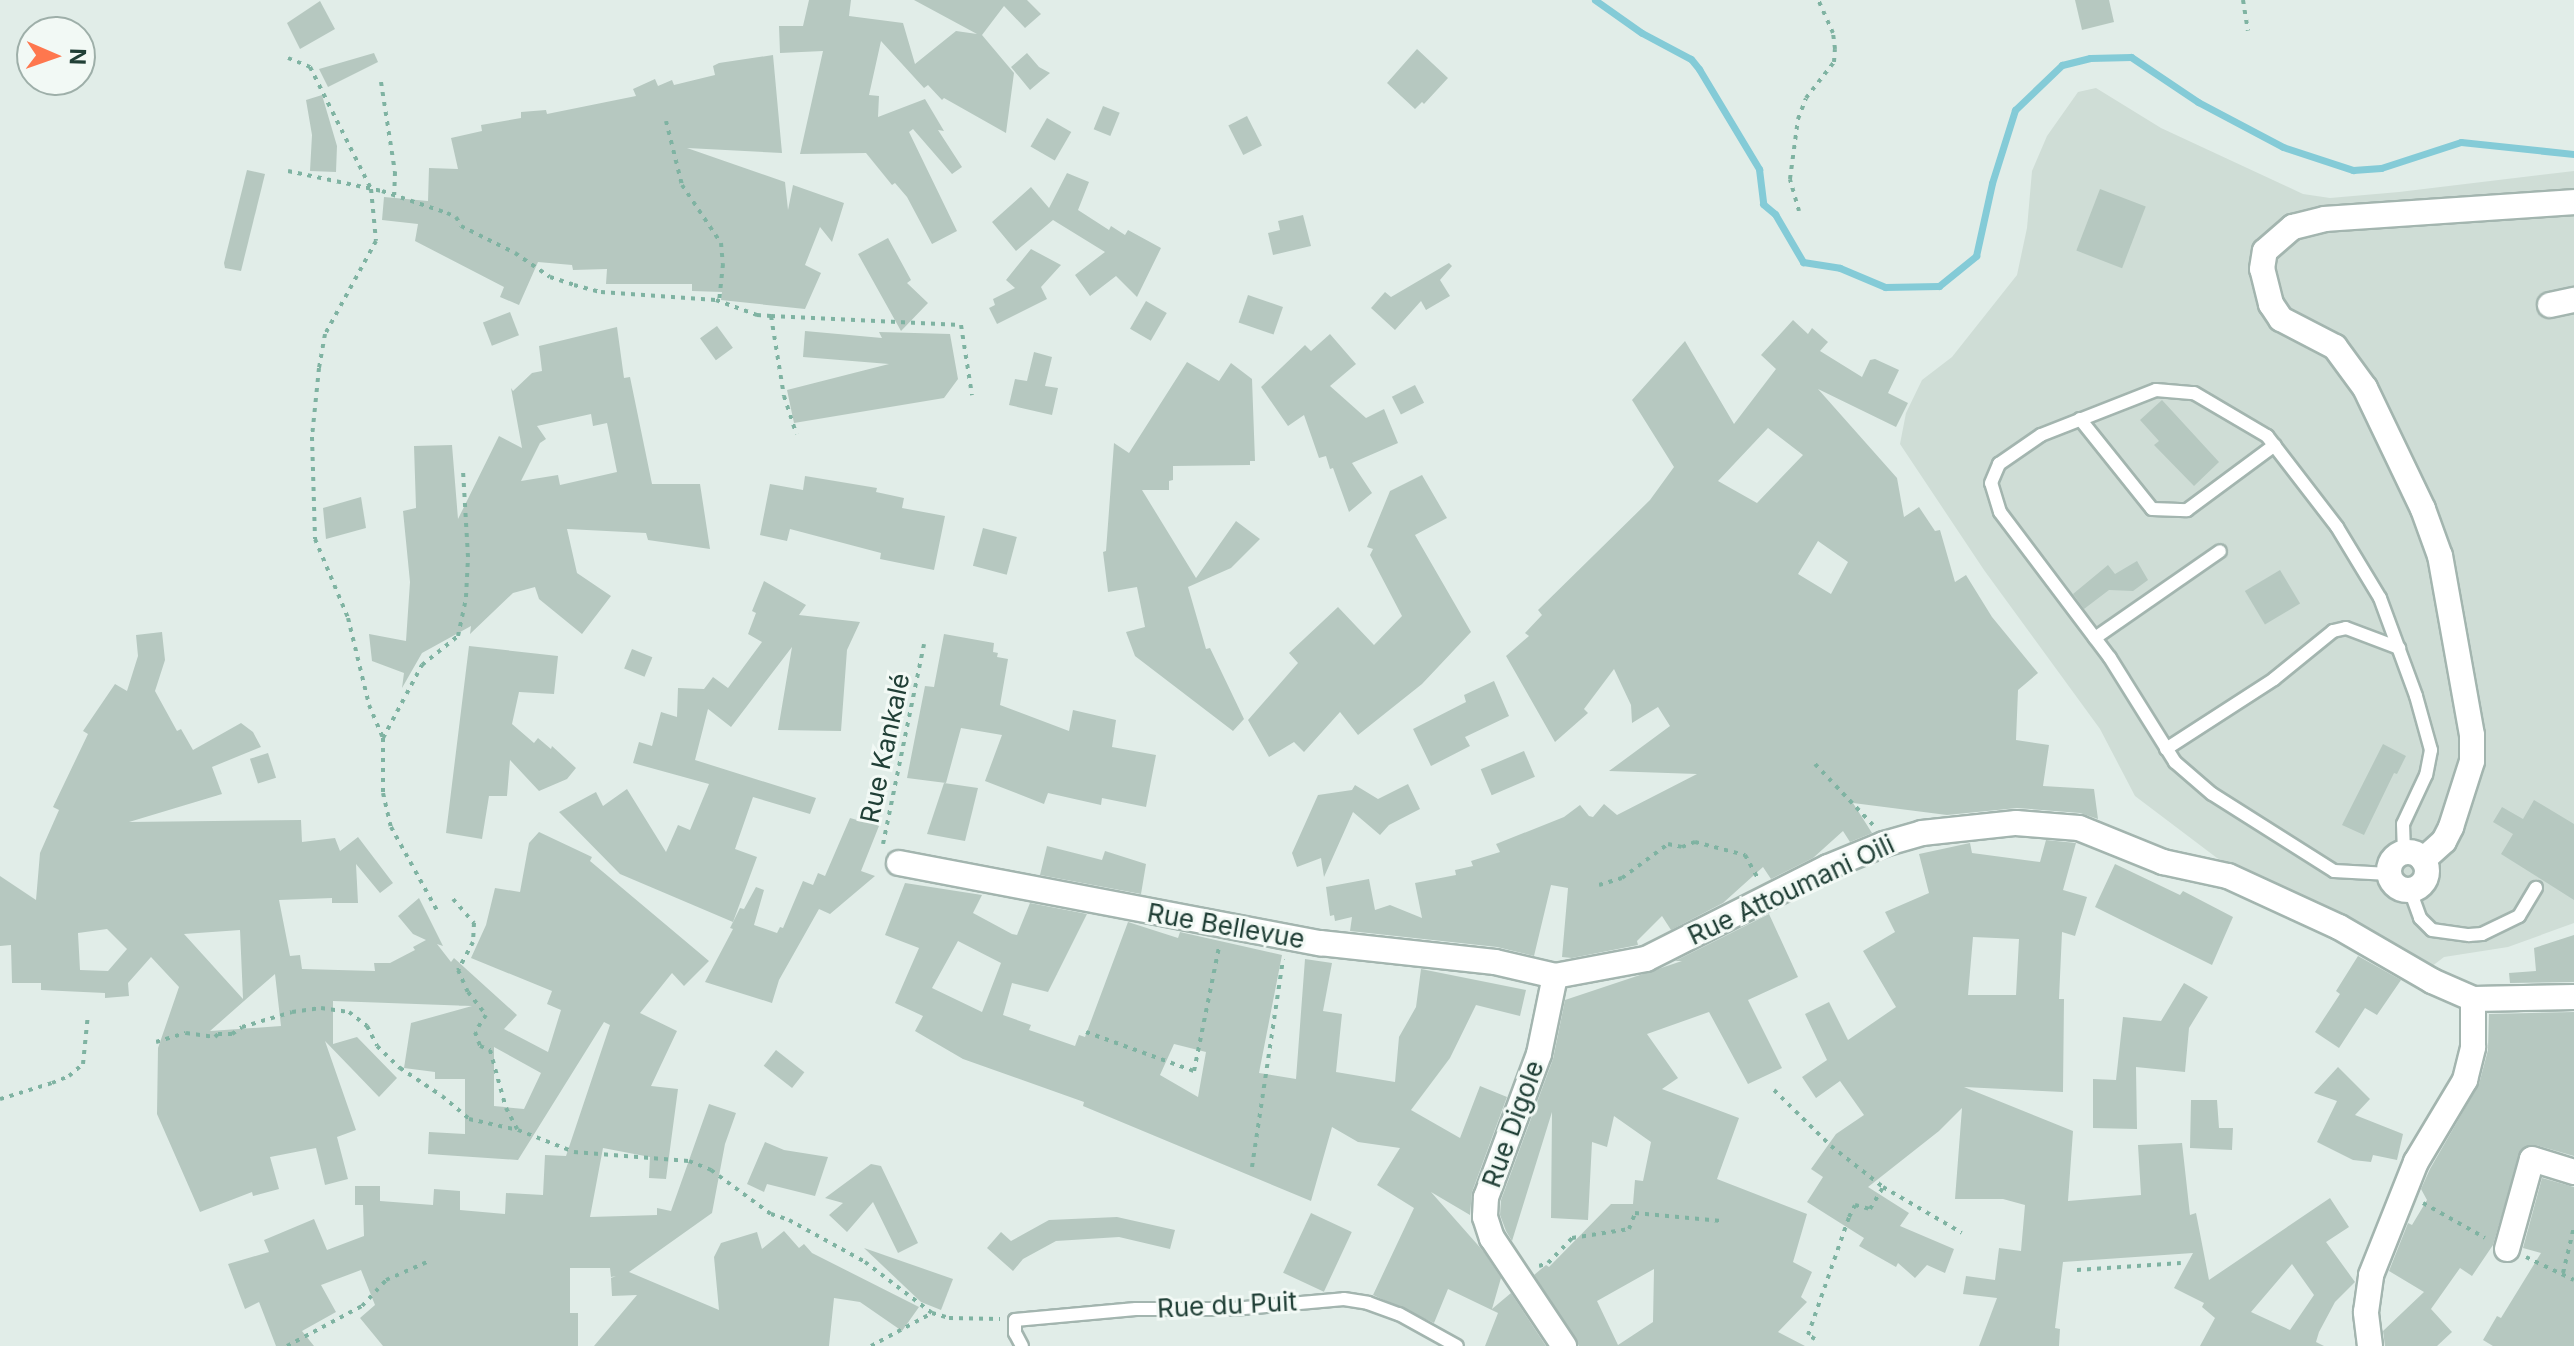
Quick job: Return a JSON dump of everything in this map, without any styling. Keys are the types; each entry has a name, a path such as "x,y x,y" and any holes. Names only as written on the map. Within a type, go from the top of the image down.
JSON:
{"street":[{"path":"2414,857 2426,877 2422,884 2410,890 2398,888 2389,874 2394,858 2414,857 2444,841 2472,761 2472,735 2440,556 2402,460 2365,388 2335,347 2281,319 2271,304 2262,269 2265,251 2293,227 2325,219 2574,202"},
{"path":"2550,305 2574,300"},
{"name":"Rue Attoumani Oili","path":"1555,976 1646,959 1884,844 1922,833 2016,823 2079,828 2163,862 2228,876 2339,927 2432,981 2473,999"},
{"name":"Rue Bellevue","path":"890,860 1284,937 1357,948 1471,958 1555,976"},
{"name":"Rue Digole","path":"1555,976 1539,1054 1486,1197 1485,1217 1492,1238 1564,1346"},
{"path":"2370,1346 2366,1312 2371,1275 2416,1162 2465,1080 2473,1047 2473,999 2574,997"},
{"path":"2507,1249 2532,1159 2574,1172"}],"lane":[{"path":"2389,874 2334,871 2212,794 2175,762 2095,638 2000,512 1991,483 1999,464 2041,435 2120,402 2171,389 2194,393 2267,436 2344,539 2380,598 2399,648 2431,750 2426,775 2403,824 2414,857"},
{"path":"2080,419 2152,509 2187,510 2275,445"},
{"path":"2095,638 2220,551"},
{"path":"2166,749 2274,679 2333,631 2346,628 2399,648"},
{"path":"2410,890 2420,918 2432,930 2469,935 2492,930 2519,916 2536,888"},
{"name":"Rue du Puit","path":"1015,1320 1136,1309 1233,1309 1344,1299 1399,1314 1457,1346"},
{"path":"1015,1320 1015,1333 1022,1346"}],"path":[{"path":"1799,211 1790,179 1798,119 1806,98 1834,62 1833,33 1818,0"},
{"path":"2243,0 2248,31"},
{"path":"288,58 310,67 371,189 377,222 372,254 325,334 312,437 315,539 348,618 369,705 383,738 383,793 391,827 438,912"},
{"path":"381,82 395,172 394,195"},
{"path":"666,121 682,185 721,243 723,264 719,301"},
{"path":"288,171 394,195 456,217 461,226 562,281 601,292 719,301 757,315 961,325 972,395"},
{"path":"771,316 784,396 796,434"},
{"path":"383,738 422,665 458,636 468,557 463,469"},
{"name":"Rue Kankalé","path":"890,860 924,644"},
{"path":"1815,764 1830,784 1868,817 1884,844"},
{"path":"1599,885 1622,878 1668,844 1682,847 1695,842 1745,855 1769,897"},
{"path":"453,899 474,923 473,942 458,970 468,992 486,1015 475,1032 480,1046 490,1050 506,1108 518,1130"},
{"path":"1086,1032 1194,1071 1223,925"},
{"path":"1252,1167 1284,937"},
{"path":"156,1042 182,1037 186,1033 215,1037 218,1034 232,1034 242,1027 292,1012 321,1008 349,1012 367,1026 377,1046 400,1068 442,1096 469,1119 518,1130 574,1152 617,1158 689,1161 711,1170 771,1214 865,1262 932,1313 949,1318 1015,1320"},
{"path":"0,1099 69,1076 83,1064 88,1014"},
{"path":"1774,1090 1831,1146 1883,1187 1962,1233"},
{"path":"1815,1339 1808,1335 1849,1217 1855,1205 1870,1209 1883,1187"},
{"path":"1518,1273 1548,1263 1572,1238 1629,1229 1635,1213 1722,1221"},
{"path":"2563,1273 2574,1227"},
{"path":"287,1346 362,1306 386,1280 427,1262"},
{"path":"2077,1270 2181,1263"},
{"path":"871,1346 903,1332 932,1313"}],"shaded area":[{"path":"2096,88 2161,128 2303,194 2330,198 2574,171 2574,923 2508,947 2444,957 2431,967 2353,920 2217,858 2135,796 2100,729 1984,570 1900,444 1906,413 1922,380 1952,357 2017,275 2027,228 2032,171 2047,136 2078,92"}],"building":[{"path":"809,0 851,0 849,16 903,23 915,64 956,31 977,34 914,0 1027,0 1041,14 1025,28 1004,6 982,35 1014,73 1006,133 944,98 942,100 928,85 924,88 881,41 869,95 879,96 878,117 925,99 944,131 938,130 962,167 952,174 913,129 909,132 957,231 932,244 907,197 895,183 892,185 866,153 800,154 823,51 780,53 779,26 803,26"},
{"path":"2075,0 2109,0 2114,22 2082,30"},
{"path":"320,1 335,29 300,49 287,23"},
{"path":"1417,49 1448,78 1424,104 1422,102 1415,109 1387,83"},
{"path":"374,53 378,62 328,87 319,69"},
{"path":"1027,53 1039,67 1050,73 1030,90 1011,67"},
{"path":"773,55 782,153 687,148 785,182 788,210 793,185 844,203 832,242 820,227 805,265 821,273 805,309 721,300 722,292 692,291 692,284 606,284 607,269 573,270 572,265 538,262 519,305 500,297 504,287 415,241 418,224 382,220 384,197 428,201 429,168 458,169 451,138 482,131 481,125 521,118 521,112 546,110 547,114 636,96 633,89 655,79 658,86 672,80 674,85 715,75 713,66 719,63"},
{"path":"322,95 337,146 336,172 310,171 312,135 306,100"},
{"path":"1103,106 1120,113 1110,136 1094,129"},
{"path":"1247,116 1262,145 1243,155 1228,126"},
{"path":"1047,118 1071,132 1055,161 1030,147"},
{"path":"247,170 265,174 241,271 225,268 224,263"},
{"path":"1067,173 1089,182 1078,210 1109,230 1111,226 1125,235 1128,230 1161,248 1137,297 1116,276 1090,296 1075,275 1105,252 1053,220 1016,251 992,222 1031,187 1049,208"},
{"path":"2100,189 2146,207 2122,268 2076,251"},
{"path":"1303,215 1311,246 1273,255 1268,233 1280,230 1278,221"},
{"path":"888,238 911,280 907,283 928,303 901,331 858,254"},
{"path":"1031,249 1061,265 1041,287 1047,299 997,324 989,308 995,305 993,299 1015,288 1006,280"},
{"path":"1449,263 1452,266 1440,280 1450,296 1426,310 1421,301 1395,330 1371,308 1385,292 1391,297"},
{"path":"1248,295 1283,307 1274,334 1239,322"},
{"path":"1146,301 1167,313 1151,341 1130,329"},
{"path":"510,312 519,335 492,346 483,322"},
{"path":"1793,320 1808,334 1812,328 1828,342 1820,351 1862,377 1870,360 1875,359 1899,370 1888,393 1908,403 1896,427 1818,389 1897,478 1904,517 1919,507 1935,531 1940,530 1955,582 1966,575 1992,617 2038,673 2018,690 2016,740 2049,745 2043,786 2094,789 2098,819 2080,813 2017,808 1947,815 1853,803 1872,833 1850,842 1843,831 1813,858 1771,879 1763,867 1723,903 1671,930 1662,916 1637,941 1638,945 1572,958 1562,957 1568,888 1551,885 1534,956 1497,947 1350,931 1352,917 1335,921 1334,915 1330,916 1326,887 1369,879 1375,910 1390,905 1422,918 1415,883 1456,875 1455,870 1473,866 1471,861 1500,852 1496,844 1564,817 1580,805 1589,816 1593,817 1604,804 1617,815 1697,774 1609,771 1670,726 1658,707 1632,723 1631,705 1614,669 1584,709 1588,713 1555,742 1506,656 1529,636 1525,633 1542,615 1538,610 1650,500 1674,467 1632,400 1685,341 1734,424 1776,369 1761,355","holes":["1768,428 1803,455 1757,503 1718,481","1818,541 1848,562 1831,594 1798,574"]},
{"path":"717,326 733,348 716,360 700,338"},
{"path":"617,327 624,378 630,377 652,484 700,484 710,549 648,540 646,533 567,529 577,573 611,596 582,634 539,599 535,587 513,593 470,634 471,626 422,653 402,688 404,673 372,661 369,634 406,641 410,582 403,511 416,508 414,446 452,445 458,519 499,436 522,448 511,388 513,391 532,373 542,371 539,346","holes":["591,414 593,426 607,423 617,472 560,485 558,475 521,481 540,443 546,439 537,426"]},
{"path":"805,331 882,338 879,332 950,334 958,379 944,398 794,423 787,390 889,364 803,357"},
{"path":"1330,334 1356,364 1330,386 1366,418 1384,409 1398,443 1352,463 1372,493 1349,512 1333,468 1330,469 1326,456 1319,458 1304,415 1288,426 1261,387 1305,345 1311,351"},
{"path":"1034,352 1052,357 1045,386 1058,388 1052,415 1009,405 1015,379 1027,381"},
{"path":"1187,362 1219,381 1231,363 1252,379 1255,461 1250,461 1250,465 1173,466 1169,490 1142,490 1196,578 1236,521 1260,539 1231,568 1188,587 1206,649 1210,648 1244,719 1233,731 1135,656 1126,632 1145,627 1137,587 1108,592 1103,552 1106,551 1114,443 1129,453"},
{"path":"1415,385 1424,403 1401,415 1392,397"},
{"path":"2162,400 2219,462 2194,486 2154,445 2159,441 2140,420"},
{"path":"1422,475 1447,518 1415,535 1471,632 1422,684 1358,735 1340,712 1304,752 1294,742 1269,757 1248,720 1298,663 1289,653 1338,607 1374,645 1402,616 1370,555 1373,549 1367,547 1390,491"},
{"path":"805,476 877,488 876,492 904,498 902,508 945,516 934,570 880,559 881,553 790,529 787,541 760,535 770,484 803,490"},
{"path":"361,497 366,528 326,539 323,508"},
{"path":"983,528 1017,537 1007,575 973,566"},
{"path":"2137,561 2148,580 2133,591 2109,590 2084,609 2073,594 2108,565 2115,574"},
{"path":"2280,570 2300,603 2265,625 2245,591"},
{"path":"764,581 806,605 799,615 860,622 847,650 841,731 778,730 792,647 731,727 708,709 695,760 816,798 810,814 753,797 735,849 757,857 733,922 620,874 559,812 596,792 603,806 627,789 666,852 678,825 690,830 709,784 633,763 639,742 652,746 661,712 677,717 678,688 704,689 713,677 728,688 762,642 748,634 756,613 752,611"},
{"path":"162,632 165,660 155,691 177,731 181,729 193,750 241,723 253,732 261,747 212,767 222,794 129,822 301,820 302,842 335,838 340,851 358,837 393,883 380,893 356,864 358,903 332,903 332,898 279,900 290,956 300,955 302,969 375,971 374,963 390,963 415,950 413,947 426,940 413,934 398,916 419,898 443,946 437,944 451,962 454,958 517,1015 504,1029 548,1052 561,1010 547,1004 552,991 471,958 486,925 495,888 520,892 529,843 539,832 592,857 590,861 709,961 684,986 672,973 640,1013 677,1031 651,1086 678,1089 666,1179 649,1178 650,1157 603,1148 590,1217 657,1215 657,1208 671,1211 709,1104 736,1113 725,1144 712,1213 629,1272 719,1310 714,1257 721,1243 757,1232 762,1249 784,1231 799,1248 804,1244 812,1253 919,1307 902,1331 860,1302 834,1298 829,1346 594,1346 637,1295 612,1296 611,1278 616,1276 611,1277 610,1268 570,1268 570,1313 578,1313 578,1346 383,1346 360,1318 375,1305 361,1270 321,1285 336,1312 302,1331 314,1346 276,1346 259,1302 245,1309 228,1264 269,1252 264,1240 314,1219 327,1250 364,1236 363,1205 355,1205 355,1186 380,1186 380,1201 433,1205 434,1189 460,1191 460,1210 505,1214 506,1193 543,1195 545,1155 566,1156 610,1025 604,1022 518,1160 428,1154 429,1132 465,1134 465,1079 435,1079 435,1072 404,1068 411,1023 472,1006 333,1001 333,1044 357,1037 397,1078 379,1097 325,1041 356,1130 337,1137 348,1179 325,1185 316,1148 270,1157 279,1189 253,1196 252,1192 200,1212 157,1114 158,1048 179,987 151,957 128,983 129,996 105,998 105,993 41,990 41,983 12,983 11,945 0,946 0,876 36,900 40,853 59,810 53,807 88,734 83,731 115,684 127,691 138,656 136,635","holes":["107,929 127,949 108,971 80,970 78,933","240,930 243,999 184,934","275,974 281,1026 210,1031","494,1047 541,1073 524,1109 494,1106"]},
{"path":"944,634 994,643 993,652 998,653 997,657 1008,659 1000,705 1069,731 1073,710 1116,720 1112,747 1156,755 1146,807 1102,798 1101,805 1048,793 1044,804 985,781 1002,735 961,728 946,783 907,778 925,686 934,687"},
{"path":"469,646 558,656 554,694 519,692 512,724 534,743 538,738 551,749 552,746 576,768 567,779 539,791 510,760 507,796 489,796 482,839 446,833"},
{"path":"632,649 652,657 645,677 624,668"},
{"path":"1494,681 1509,716 1465,737 1470,746 1431,766 1413,729 1466,702 1464,695"},
{"path":"2383,744 2406,756 2397,774 2394,773 2364,835 2342,825"},
{"path":"1524,751 1535,777 1492,795 1481,769"},
{"path":"268,753 276,778 258,784 250,759"},
{"path":"944,783 978,788 965,841 927,834"},
{"path":"1408,784 1420,809 1389,825 1380,835 1353,812 1324,877 1321,858 1297,867 1292,853 1318,795 1352,790 1355,785 1378,799"},
{"path":"2534,800 2574,824 2574,900 2501,854 2513,834 2493,822 2502,807 2523,819"},
{"path":"857,817 879,826 861,871 875,876 830,914 819,909 779,980 772,1003 705,982 733,929 730,928 740,908 744,909 756,887 764,890 754,925 777,933 780,927 783,928 803,881 813,885 818,873 825,876 850,818 857,820"},
{"path":"2046,840 2076,843 2063,890 2087,897 2075,936 2062,932 2059,999 2064,999 2063,1092 1964,1087 2073,1131 2068,1201 2141,1195 2138,1145 2182,1143 2190,1215 2196,1213 2209,1280 2330,1198 2349,1227 2326,1242 2355,1282 2335,1302 2319,1332 2316,1342 2324,1346 2200,1346 2215,1318 2202,1307 2204,1303 2174,1288 2193,1253 2063,1262 2055,1328 2060,1329 2059,1346 1979,1346 1997,1298 1963,1294 1966,1276 1995,1280 1999,1248 2021,1251 2025,1205 2003,1199 1955,1199 1962,1108 1939,1131 1868,1187 1909,1213 1900,1226 1954,1249 1945,1273 1927,1265 1915,1278 1898,1263 1896,1267 1859,1246 1864,1238 1807,1202 1823,1177 1811,1169 1836,1134 1864,1115 1840,1081 1816,1098 1802,1077 1827,1060 1805,1014 1829,1002 1848,1040 1896,1007 1863,951 1895,932 1885,912 1929,893 1919,854 1970,843 1972,853 2040,862","holes":["1973,937 2019,939 2016,995 1968,995","2292,1264 2314,1295 2290,1330 2251,1312"]},
{"path":"1047,846 1102,860 1105,851 1146,864 1141,894 1040,875"},
{"path":"2115,864 2180,895 2183,891 2233,917 2212,965 2095,907"},
{"path":"905,883 982,895 973,913 1017,935 1030,903 1087,914 1048,992 1012,983 1003,1015 1031,1025 1029,1030 1075,1046 1079,1035 1085,1037 1128,922 1178,938 1180,932 1282,955 1259,1073 1296,1079 1305,959 1332,963 1323,1011 1342,1014 1336,1072 1395,1082 1399,1037 1416,1007 1421,969 1526,990 1520,1016 1476,1005 1450,1058 1411,1110 1460,1138 1480,1086 1507,1097 1472,1192 1470,1215 1431,1192 1484,1252 1501,1278 1492,1309 1511,1293 1546,1346 1485,1346 1498,1313 1448,1289 1434,1323 1373,1295 1414,1208 1377,1185 1400,1148 1358,1142 1332,1127 1311,1201 1083,1106 1084,1102 963,1059 915,1031 923,1016 895,1003 919,948 885,935","holes":["958,941 1001,963 982,1012 932,988","1174,1044 1206,1052 1198,1097 1160,1075"]},
{"path":"1769,914 1798,977 1748,1000 1782,1068 1748,1084 1709,1012 1647,1034 1678,1078 1662,1089 1739,1118 1717,1179 1807,1214 1793,1262 1812,1272 1801,1297 1807,1302 1778,1332 1805,1346 1579,1346 1534,1275 1546,1265 1549,1267 1611,1204 1633,1204 1635,1180 1643,1181 1651,1142 1614,1116 1607,1147 1592,1142 1588,1220 1551,1218 1552,1112 1512,1241 1500,1215 1501,1200 1553,1059 1565,1000 1682,961 1675,961","holes":["1654,1269 1653,1322 1618,1345 1597,1301"]},
{"path":"2574,935 2574,982 2510,983 2509,973 2536,971 2534,948"},
{"path":"2358,956 2401,980 2377,1015 2365,1008 2339,1048 2315,1032 2340,994 2336,991"},
{"path":"2184,983 2208,997 2189,1028 2185,1072 2136,1067 2137,1129 2093,1128 2093,1079 2116,1080 2123,1017 2161,1021"},
{"path":"2574,1012 2574,1156 2536,1145 2521,1149 2493,1245 2472,1276 2460,1268 2431,1309 2452,1332 2437,1346 2385,1346 2383,1331 2424,1292 2389,1271 2408,1223 2412,1225 2427,1200 2421,1189 2430,1169 2479,1084 2488,1050 2489,1014"},
{"path":"776,1050 804,1072 792,1088 764,1066"},
{"path":"2338,1067 2370,1099 2355,1115 2403,1134 2397,1160 2373,1155 2371,1162 2353,1160 2317,1142 2337,1101 2314,1093"},
{"path":"2191,1100 2217,1100 2219,1128 2233,1128 2232,1150 2190,1148"},
{"path":"765,1142 784,1150 828,1157 815,1196 767,1184 764,1192 747,1184"},
{"path":"871,1164 881,1166 918,1243 898,1253 873,1202 847,1232 829,1215 843,1203 825,1198"},
{"path":"2542,1178 2574,1187 2574,1346 2493,1346 2483,1340 2497,1316 2501,1318 2541,1253 2523,1248"},
{"path":"1311,1213 1352,1232 1324,1292 1283,1273"},
{"path":"1117,1217 1175,1230 1170,1249 1119,1237 1056,1241 1023,1259 1013,1271 987,1248 1001,1232 1011,1241 1049,1220"},
{"path":"864,1248 953,1279 941,1310 921,1302"}],"waterway":[{"path":"1595,0 1642,33 1691,59 1699,69 1759,169 1763,204 1775,214 1803,262 1840,268 1885,287 1939,286 1976,256 1992,183 2015,110 2062,65 2090,58 2131,57 2198,102 2283,147 2353,170 2381,168 2461,142 2574,154"}]}
